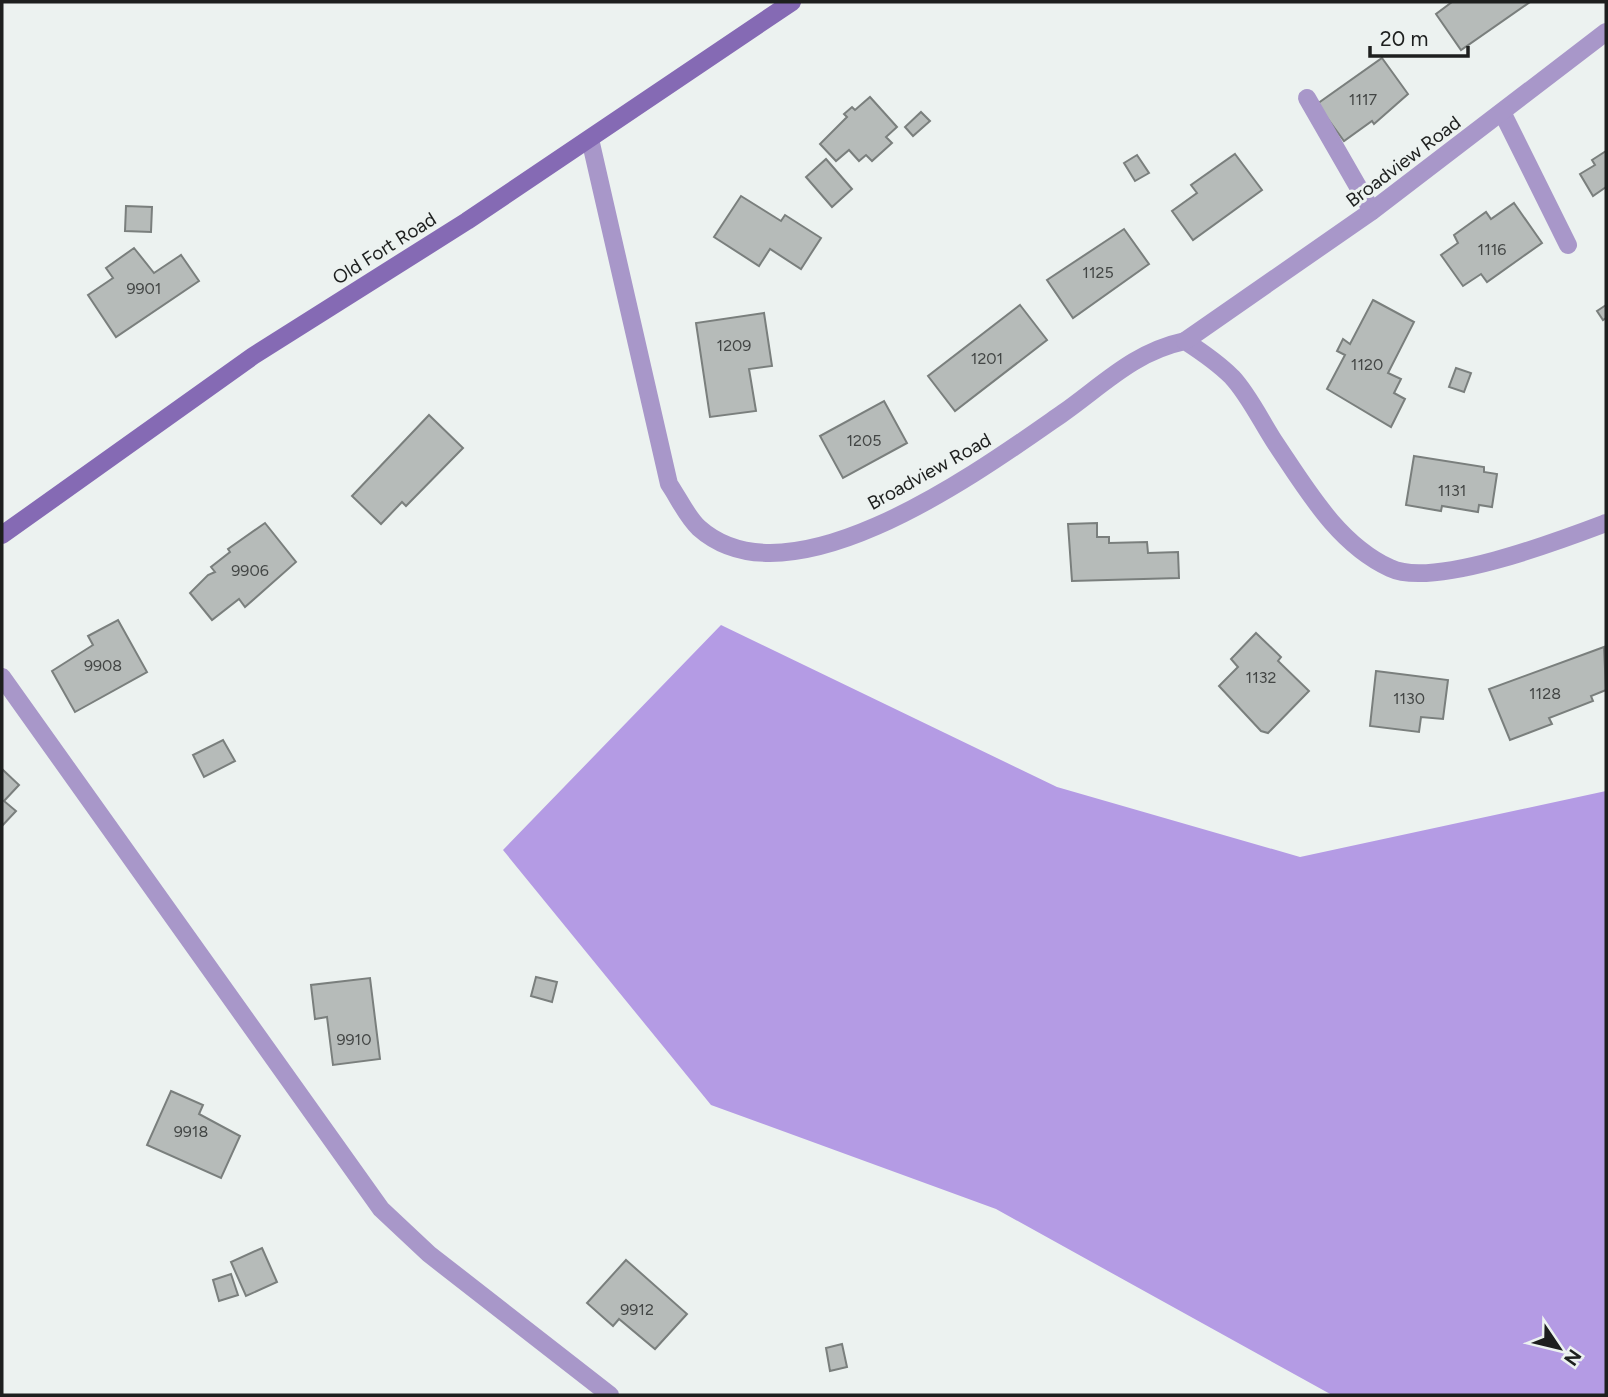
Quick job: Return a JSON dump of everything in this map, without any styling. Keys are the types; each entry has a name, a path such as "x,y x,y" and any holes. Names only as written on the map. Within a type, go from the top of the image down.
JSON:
{"main road":[{"name":"Old Fort Road","path":"2,535 253,356 590,139 792,2"}],"street":[{"name":"Broadview Road","path":"590,139 669,484 699,528 732,547 770,555 816,549 889,522 1007,452 1114,374 1158,347 1185,341 1372,211 1606,32"},
{"path":"1307,98 1372,211"},
{"path":"1502,112 1569,246"},
{"path":"1185,341 1234,378 1319,508 1358,549 1392,570 1420,573 1455,568 1531,551 1606,523"},
{"path":"2,677 381,1209 429,1254 610,1395"}],"shaded area":[{"path":"721,625 1057,787 1300,857 1606,791 1606,1395 1332,1395 996,1209 711,1105 503,850"}],"building":[{"path":"1452,2 1530,2 1461,50 1436,14"},
{"path":"1382,58 1408,94 1374,124 1372,121 1344,141 1317,104"},
{"path":"870,97 897,127 886,137 892,143 872,161 866,155 859,161 849,150 836,161 820,144 847,117 844,114 852,107 855,110"},
{"path":"921,112 930,121 913,136 905,127"},
{"path":"1606,151 1606,187 1593,196 1580,174 1595,165 1592,160"},
{"path":"1235,154 1262,190 1193,240 1172,211 1197,193 1191,185"},
{"path":"1137,155 1149,173 1135,181 1124,163"},
{"path":"826,159 852,189 832,207 806,177"},
{"path":"741,196 781,221 785,215 821,238 801,269 770,249 759,266 714,237"},
{"path":"1514,203 1542,243 1487,282 1481,274 1463,286 1441,255 1458,243 1454,235 1486,212 1491,219"},
{"path":"126,206 152,207 151,232 125,231"},
{"path":"1124,229 1149,264 1073,318 1047,280"},
{"path":"134,248 154,273 181,255 199,281 116,337 88,295 113,278 106,268"},
{"path":"1373,300 1414,322 1388,373 1401,379 1394,393 1405,399 1391,427 1327,389 1345,355 1337,351 1343,339 1350,344"},
{"path":"1020,305 1047,340 955,411 928,376"},
{"path":"1606,305 1606,318 1603,320 1597,311"},
{"path":"764,313 772,366 749,369 756,411 710,417 696,323"},
{"path":"1456,368 1471,373 1464,392 1449,387"},
{"path":"884,401 907,443 843,478 820,436"},
{"path":"429,415 463,448 406,506 402,502 381,524 352,496"},
{"path":"1414,456 1484,467 1484,472 1497,474 1492,507 1479,505 1478,512 1442,506 1441,511 1406,505"},
{"path":"265,523 296,562 245,607 239,599 212,620 190,593 208,575 215,572 211,567 230,552 228,549"},
{"path":"1097,523 1097,537 1109,537 1109,543 1147,542 1148,553 1178,552 1179,578 1072,581 1068,524"},
{"path":"118,620 147,672 75,712 52,671 93,645 88,636"},
{"path":"1256,633 1281,657 1278,661 1309,691 1268,733 1261,731 1219,686 1238,667 1231,659"},
{"path":"1604,647 1606,690 1591,696 1593,701 1549,718 1552,724 1510,740 1489,689"},
{"path":"1376,671 1448,680 1443,719 1421,717 1419,732 1370,726"},
{"path":"223,740 235,761 204,777 193,755"},
{"path":"2,769 19,785 4,801 16,811 2,826"},
{"path":"536,977 557,982 552,1002 531,996"},
{"path":"370,978 380,1059 333,1065 327,1017 315,1019 311,985"},
{"path":"171,1091 203,1105 199,1114 240,1136 221,1178 147,1145"},
{"path":"262,1248 277,1282 246,1296 231,1262"},
{"path":"626,1260 687,1314 655,1349 619,1319 613,1326 587,1303"},
{"path":"231,1274 238,1295 219,1301 213,1280"},
{"path":"842,1344 847,1367 830,1371 826,1348"}]}
